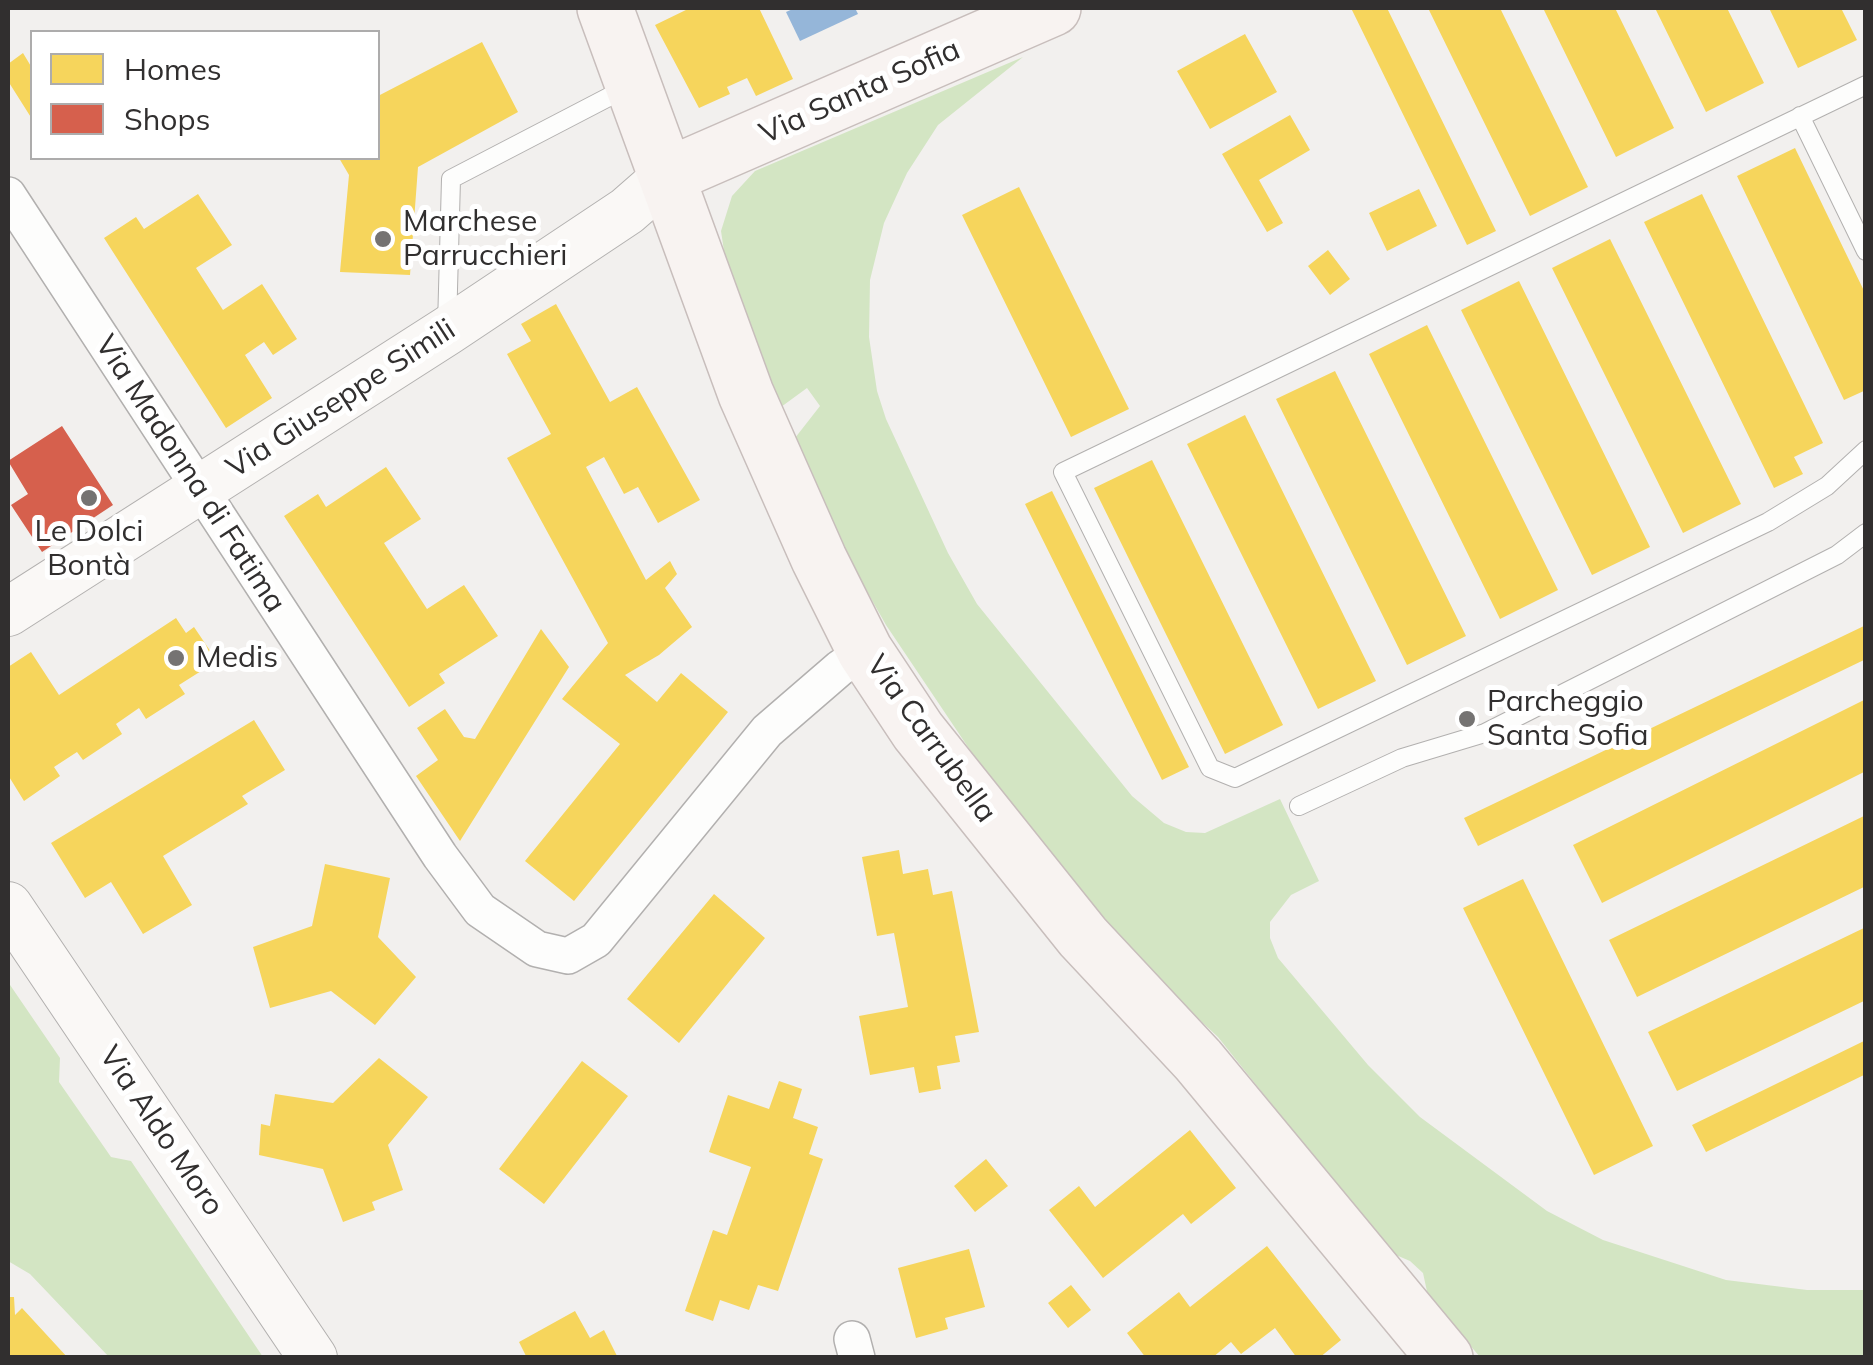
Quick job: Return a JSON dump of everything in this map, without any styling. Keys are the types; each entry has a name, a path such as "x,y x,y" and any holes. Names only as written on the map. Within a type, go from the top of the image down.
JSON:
{"main road":[{"name":"Via Carrubella","path":"606,8 746,394 819,559 865,650 918,731 1083,937 1198,1060 1437,1355"},
{"name":"Via Santa Sofia","path":"667,176 966,29 1053,8"}],"street":[{"name":"Via Giuseppe Simili","path":"8,612 447,332 628,210 667,176"},
{"name":"Via Madonna di Fatima","path":"8,196 440,856 480,910 538,949 568,956 596,940 767,731 865,650"},
{"name":"Via Aldo Moro","path":"8,906 313,1358"}],"lane":[{"path":"447,332 451,179 634,83"},
{"path":"1866,84 1063,472 1210,768 1236,778 1768,522 1827,486 1866,450"},
{"path":"1800,116 1866,251"},
{"path":"1299,806 1402,758 1485,733 1837,555 1866,533"}],"green space":[{"path":"1023,57 938,125 907,173 884,223 870,280 869,337 877,391 886,419 948,553 977,604 1132,796 1164,823 1186,832 1205,833 1280,799 1319,881 1291,895 1270,922 1270,938 1278,958 1368,1065 1420,1117 1547,1211 1603,1240 1726,1280 1807,1290 1865,1290 1865,1357 1480,1357 1428,1296 1423,1273 1410,1261 1389,1252 1218,1037 1095,923 1019,823 886,625 847,556 795,438 820,406 807,388 781,407 730,291 721,231 732,196 755,171"},
{"path":"8,982 60,1058 59,1082 111,1157 131,1161 263,1357 109,1357 30,1274 8,1261"}],"water":[{"path":"795,8 855,8 858,14 800,41 786,12"}],"building: Homes":[{"path":"690,8 759,8 793,79 756,96 747,78 727,87 730,94 699,108 655,25"},
{"path":"1351,8 1387,8 1496,231 1467,245"},
{"path":"1428,8 1500,8 1588,187 1530,216"},
{"path":"1543,8 1615,8 1674,128 1616,157"},
{"path":"1655,8 1727,8 1764,83 1706,112"},
{"path":"1769,8 1841,8 1857,40 1798,68"},
{"path":"1245,34 1277,92 1210,129 1177,71"},
{"path":"482,42 518,112 418,167 410,275 340,272 349,175 340,160 380,160 380,95"},
{"path":"23,53 30,65 30,116 8,81 8,64"},
{"path":"1290,115 1310,150 1259,180 1283,223 1267,232 1222,154"},
{"path":"1795,148 1866,295 1866,390 1844,400 1737,176"},
{"path":"1019,187 1129,409 1071,437 962,215"},
{"path":"1419,189 1437,226 1387,251 1369,213"},
{"path":"198,194 232,245 196,268 223,310 262,284 297,339 273,355 264,342 245,355 272,398 226,428 104,238 136,217 144,229"},
{"path":"1702,194 1823,443 1794,457 1803,474 1774,488 1644,222"},
{"path":"1610,239 1741,504 1683,533 1552,268"},
{"path":"1328,250 1350,279 1330,295 1308,266"},
{"path":"1519,281 1650,547 1592,575 1461,310"},
{"path":"556,304 610,402 637,387 700,500 658,523 638,487 624,494 604,457 586,467 646,580 670,561 677,574 665,588 692,627 659,655 625,675 657,702 681,673 728,712 574,901 525,861 620,744 562,699 608,643 507,458 551,434 507,354 531,341 521,324"},
{"path":"1427,325 1558,590 1500,619 1369,354"},
{"path":"1335,371 1466,636 1407,665 1276,399"},
{"path":"1245,415 1376,681 1318,709 1187,444"},
{"path":"1152,460 1283,725 1225,754 1094,488"},
{"path":"386,467 421,519 384,543 427,609 464,585 498,636 439,674 445,683 409,707 284,516 318,494 326,507"},
{"path":"1052,491 1189,767 1162,780 1025,504"},
{"path":"176,618 186,633 194,627 217,661 179,685 185,694 146,719 139,708 116,724 122,734 83,760 77,752 54,767 60,776 24,801 8,775 8,667 31,652 59,695"},
{"path":"1866,625 1866,659 1478,846 1464,818"},
{"path":"541,629 569,667 460,841 416,776 438,760 417,728 445,709 464,737 475,739"},
{"path":"1866,699 1866,771 1602,903 1573,845"},
{"path":"254,720 285,770 242,796 248,804 163,856 192,905 143,934 111,882 85,898 51,843"},
{"path":"1866,815 1866,886 1637,997 1609,940"},
{"path":"899,850 903,874 928,869 933,895 952,891 979,1032 955,1036 960,1062 937,1066 941,1089 919,1093 914,1067 870,1075 859,1016 908,1007 894,933 877,936 862,857"},
{"path":"325,864 390,878 378,937 416,977 375,1025 331,991 270,1008 253,947 312,926"},
{"path":"1523,879 1653,1146 1594,1175 1463,908"},
{"path":"714,894 765,938 679,1043 627,999"},
{"path":"1866,927 1866,1000 1677,1091 1648,1032"},
{"path":"1866,1040 1866,1074 1706,1152 1692,1125"},
{"path":"379,1058 428,1097 388,1145 403,1190 372,1202 375,1210 343,1222 323,1169 259,1155 261,1124 270,1126 275,1094 333,1103"},
{"path":"582,1061 628,1096 544,1204 499,1169"},
{"path":"779,1081 802,1089 793,1118 818,1127 809,1154 823,1159 778,1291 758,1285 749,1310 720,1300 713,1321 685,1311 713,1230 727,1235 751,1167 709,1152 728,1095 769,1109"},
{"path":"1190,1130 1236,1188 1191,1224 1183,1214 1103,1278 1049,1210 1079,1186 1095,1207"},
{"path":"986,1159 1008,1186 975,1212 954,1186"},
{"path":"1267,1246 1341,1340 1319,1358 1297,1358 1275,1328 1241,1354 1231,1342 1212,1358 1146,1358 1127,1333 1179,1292 1190,1307"},
{"path":"969,1249 985,1307 945,1318 948,1329 916,1338 898,1268"},
{"path":"1071,1285 1091,1310 1068,1328 1048,1303"},
{"path":"8,1297 14,1297 15,1315 22,1308 68,1358 8,1358"},
{"path":"575,1311 590,1338 604,1330 618,1358 527,1358 519,1342"}],"building: Shops":[{"path":"62,426 113,505 42,552 11,505 28,494 8,461"}],"place":[{"name":"Marchese Parrucchieri","path":"383,239"},
{"name":"Le Dolci Bontà","path":"89,498"},
{"name":"Medis","path":"176,658"},
{"name":"Parcheggio Santa Sofia","path":"1467,719"}]}
